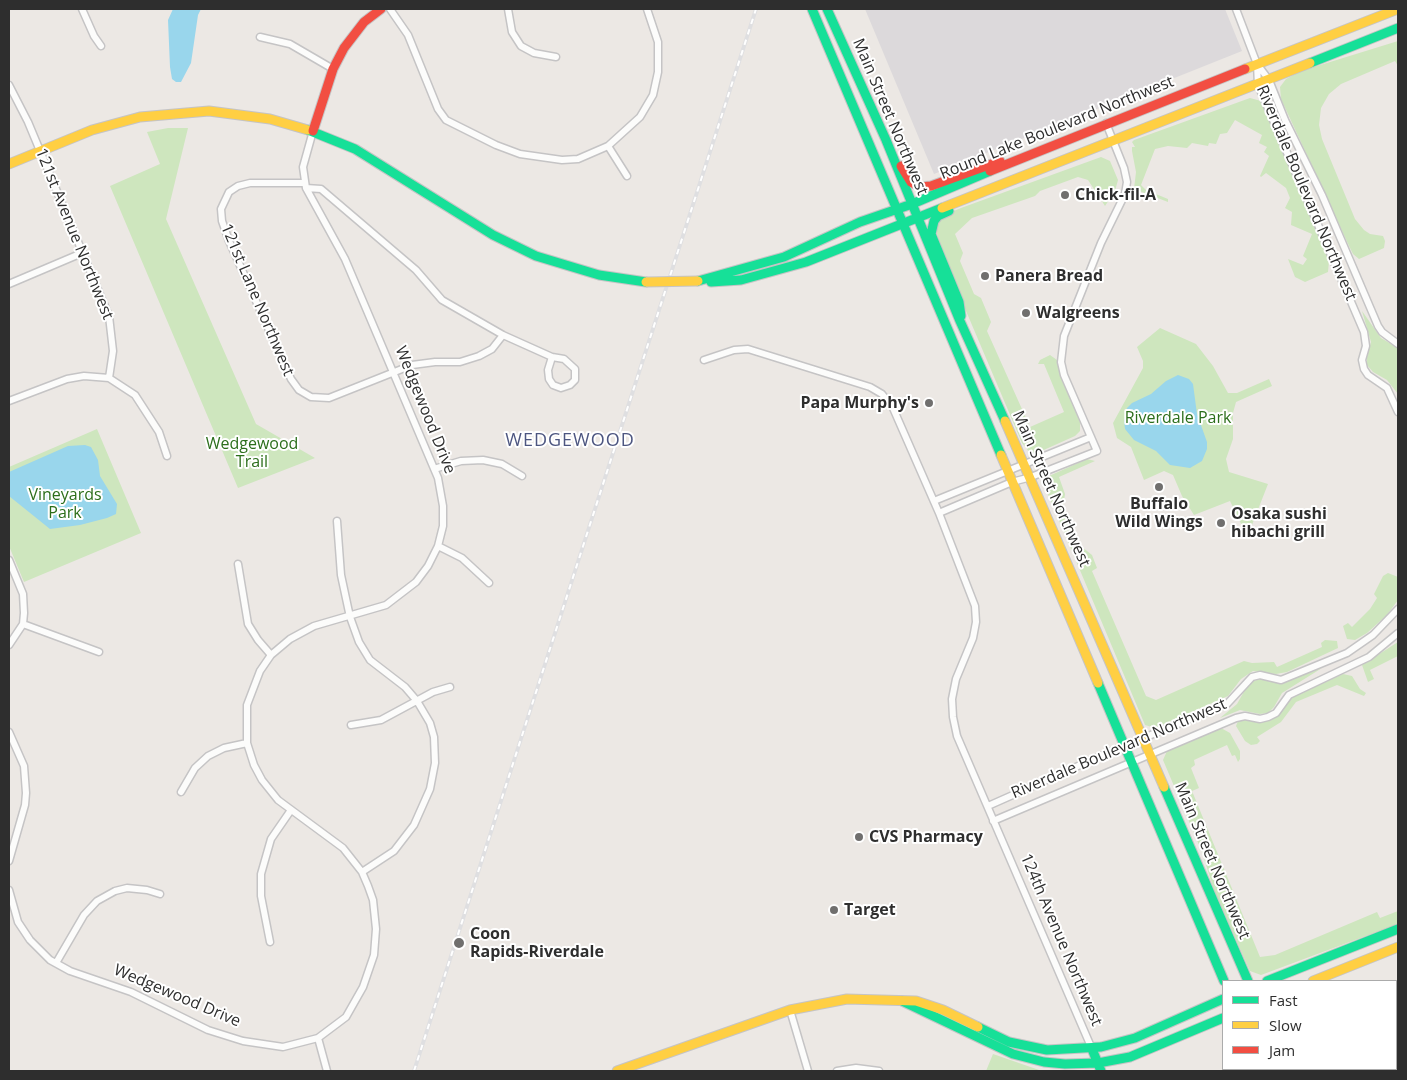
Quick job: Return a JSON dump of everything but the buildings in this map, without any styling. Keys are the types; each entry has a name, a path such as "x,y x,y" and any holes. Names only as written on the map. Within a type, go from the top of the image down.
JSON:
{"main road":[{"name":"Wedgewood Drive","path":"313,131 333,69 354,32 381,9"},
{"name":"Main Street Northwest","path":"812,9 898,208 902,224 1224,980"},
{"name":"Main Street Northwest","path":"827,9 892,156 960,321 1026,464 1248,980"},
{"name":"Round Lake Boulevard Northwest","path":"698,281 766,263 1106,123 1398,9"},
{"name":"Round Lake Boulevard Northwest","path":"9,164 92,130 127,119 194,111 262,118 313,131 370,157 518,248 572,268 600,276 646,282 725,282 806,262 1114,142 1398,28"},
{"path":"892,156 911,182 920,187 931,186 1000,161 1018,159"},
{"path":"960,321 962,312 959,302 931,234 931,229 938,216 968,202 977,195"},
{"path":"1270,980 1398,929"},
{"path":"1316,980 1398,947"},
{"path":"617,1071 790,1010 847,999 926,1004 990,1035 1047,1050 1092,1049 1135,1038 1222,999"},
{"path":"902,1001 914,1008 939,1017 986,1043 1026,1058 1100,1067 1130,1057 1222,1018"},
{"path":"1198,1029 1222,1026"},
{"name":"124th Avenue Northwest","path":"1092,1049 1100,1067"}],"street":[{"path":"82,9 94,36 101,46"},
{"path":"390,9 408,36 438,109 446,120 496,145 520,154 562,160 578,159 608,146 640,117 653,95 658,72 658,49 655,30 647,9"},
{"path":"508,9 512,32 521,46 534,53 556,57"},
{"path":"1236,9 1257,64"},
{"path":"260,38 290,44 333,69"},
{"name":"Riverdale Boulevard Northwest","path":"1257,64 1269,80 1285,120 1322,195 1378,326 1382,332 1398,344"},
{"name":"Riverdale Boulevard Northwest","path":"1257,64 1258,85 1364,332 1366,346 1362,360 1364,369 1368,375 1387,388 1398,412"},
{"name":"121st Avenue Northwest","path":"9,85 40,151 109,316 113,351 109,378"},
{"path":"939,513 1012,482 1031,477 1097,451 1064,375 1062,349 1064,336 1101,243 1125,194 1127,182 1124,168 1106,123"},
{"name":"Wedgewood Drive","path":"9,890 14,911 24,932 44,955 76,973 119,986 224,1036 272,1047 295,1045 318,1038 335,1026 352,1008 363,987 374,955 376,929 373,900 362,872 343,848 278,800 262,780 254,765 247,743 246,715 249,697 260,671 271,655 304,630 381,607 401,595 423,574 438,546 443,506 441,488 434,469 341,250 316,209 305,186 304,160 313,131"},
{"path":"608,146 627,176"},
{"name":"121st Lane Northwest","path":"305,186 250,183 238,186 224,200 221,210 222,221 229,241 291,379 295,386 306,394 317,398 329,398 393,372"},
{"path":"305,186 321,189 416,270 442,300 502,335 552,357 570,362 575,369 575,380 570,385 561,388 553,386 548,370 552,357"},
{"path":"9,284 82,253"},
{"path":"393,372 412,365 435,362 460,362 478,356 492,349 502,335"},
{"path":"704,360 734,350 748,348 877,390 887,398 934,501 975,606 974,638 956,679 953,717 957,736 988,806"},
{"path":"9,402 67,378 84,376 109,378 135,395 159,432 167,456"},
{"path":"934,501 1007,469 1026,464 1091,437"},
{"path":"434,469 461,461 483,460 502,464 522,476"},
{"path":"337,521 341,575 350,617 359,642 370,660 405,688 417,701 430,723 434,737 435,763 430,789 414,825 394,851 362,872"},
{"path":"438,546 462,558 489,583"},
{"path":"9,560 23,594 23,624 9,645"},
{"path":"238,564 248,624 258,640 271,655"},
{"name":"Riverdale Boulevard Northwest","path":"988,806 1227,704 1252,677 1260,675 1281,680 1347,653 1374,635 1398,609"},
{"path":"23,624 99,652"},
{"name":"Riverdale Boulevard Northwest","path":"993,821 1240,716 1260,719 1268,717 1276,713 1289,695 1369,657 1398,633"},
{"path":"351,725 381,720 433,692 450,687"},
{"path":"9,732 24,766 26,793 23,814 9,861"},
{"path":"181,792 195,768 208,756 224,748 247,743"},
{"name":"124th Avenue Northwest","path":"988,806 1092,1049"},
{"path":"270,942 261,896 261,874 271,840 291,810"},
{"path":"56,963 84,915 97,901 115,891 127,888 147,890 160,894"},
{"path":"790,1010 808,1071"},
{"path":"318,1038 328,1071"},
{"path":"837,1071 856,1068 879,1071"}],"shaded area":[{"path":"865,9 1225,9 1242,51 934,174"}],"green space":[{"path":"1398,41 1398,66 1395,61 1341,84 1329,94 1321,108 1319,125 1322,139 1355,219 1364,230 1370,234 1383,236 1385,241 1384,248 1359,259 1353,254 1349,246 1281,99 1280,87 1286,79 1301,71"},
{"path":"1250,98 1261,101 1265,107 1329,261 1328,272 1305,282 1295,277 1288,259 1303,265 1307,259 1303,256 1312,234 1291,225 1292,212 1285,208 1290,198 1286,188 1266,173 1260,176 1269,156 1264,152 1267,147 1259,143 1262,135 1235,120 1227,133 1220,134 1216,144 1209,143 1208,146 1192,143 1187,148 1168,146 1155,149 1141,185 1146,190 1168,199 1168,202 1134,189 1136,172 1132,147 1135,147 1132,142 1134,140"},
{"name":"Wedgewood Trail","path":"168,128 188,128 166,219 256,424 315,458 238,488 110,186 160,164 147,132"},
{"path":"1101,157 1110,161 1118,180 1115,191 1105,206 1088,180 1078,177 1040,191 1035,196 972,218 955,234 963,253 960,261 974,294 981,298 991,322 987,331 1030,427 1064,412 1044,364 1038,364 1040,360 1050,355 1057,360 1061,376 1080,422 1080,431 1075,436 1037,453 1030,453 1022,443 944,259 936,230 938,221 944,215 961,208"},
{"path":"1362,311 1381,338 1398,348 1398,394 1387,380 1373,372 1367,365 1367,356 1371,342"},
{"name":"Riverdale Park","path":"1160,328 1196,344 1213,366 1228,393 1237,393 1269,379 1272,386 1236,402 1233,413 1233,439 1226,459 1229,472 1268,484 1250,530 1244,530 1230,501 1194,515 1182,496 1173,475 1164,471 1144,480 1131,447 1117,438 1113,423 1143,368 1143,361 1137,347"},
{"name":"Vineyards Park","path":"97,429 141,533 24,582 9,546 9,467"},
{"path":"1087,459 1095,461 1059,477 1065,494 1063,507 1082,547 1092,555 1097,568 1092,571 1146,696 1156,700 1244,661 1252,663 1274,662 1277,667 1322,647 1321,643 1325,640 1337,641 1338,648 1287,672 1276,674 1253,671 1241,679 1228,696 1155,728 1145,725 1045,487 1045,481 1049,476"},
{"path":"1388,573 1398,577 1398,600 1387,615 1367,633 1355,640 1347,639 1343,626 1348,623 1352,627 1370,609 1377,598 1374,594 1383,576"},
{"path":"1398,642 1398,656 1370,670 1374,679 1368,682 1362,665"},
{"path":"1322,668 1282,693 1268,713 1260,714 1240,710 1220,718 1237,704 1246,688 1253,681 1261,679 1282,683"},
{"path":"1343,674 1352,676 1360,689 1366,693 1364,696 1337,685 1296,702 1281,722 1257,737 1260,741 1257,744 1251,745 1245,741 1236,726 1238,721 1243,719 1261,722 1270,720 1281,712 1290,698"},
{"path":"1221,728 1230,733 1240,751 1240,759 1238,762 1235,755 1232,756 1227,745 1194,760 1195,765 1191,768 1199,788 1192,791 1260,957 1275,955 1377,912 1380,918 1398,911 1398,924 1261,975 1250,971 1214,890 1202,852 1163,760 1167,751"},
{"path":"993,1054 1042,1071 986,1071"}],"water":[{"path":"173,9 201,9 198,15 191,63 181,82 176,82 172,79 170,67 168,20"},
{"path":"1178,375 1189,379 1193,384 1197,414 1207,442 1207,449 1202,461 1190,468 1170,465 1156,451 1134,440 1125,429 1124,421 1127,408"},
{"path":"85,445 91,447 98,460 100,476 117,504 116,514 80,525 50,529 9,496 9,472 68,446"}],"railway":[{"path":"414,1071 756,9"}],"traffic: fast":[{"path":"812,9 1001,455"},
{"path":"827,9 886,140 960,321 1005,421"},
{"path":"1310,63 1398,28"},
{"path":"308,130 355,149 493,235 536,256 599,275 646,282"},
{"path":"698,281 784,257 860,222 912,204 990,171"},
{"path":"711,282 741,280 806,262 942,208"},
{"path":"949,211 938,216 934,221 931,234 959,302 961,316"},
{"path":"1098,683 1224,980"},
{"path":"1164,787 1248,980"},
{"path":"1270,980 1398,929"},
{"path":"978,1027 1009,1042 1047,1050 1101,1047 1135,1038 1222,999"},
{"path":"902,1001 1013,1054 1044,1062 1065,1064 1098,1063 1130,1057 1222,1018"},
{"path":"1092,1049 1101,1071"}],"traffic: slow":[{"path":"1245,69 1398,9"},
{"path":"942,208 1310,63"},
{"path":"9,164 92,130 140,117 209,111 270,119 308,130"},
{"path":"646,282 698,281"},
{"path":"1005,421 1164,787"},
{"path":"1001,455 1098,683"},
{"path":"1316,980 1398,947"},
{"path":"617,1071 790,1010 847,999 916,1001 943,1010 978,1027"}],"traffic: jam":[{"path":"313,131 333,69 344,48 364,22 381,9"},
{"path":"990,171 1245,69"},
{"path":"901,166 911,182 920,187 931,186 1000,161"}],"place":[{"name":"Chick-fil-A","path":"1065,195"},
{"name":"Panera Bread","path":"985,276"},
{"name":"Walgreens","path":"1026,313"},
{"name":"Papa Murphy's","path":"929,403"},
{"name":"Buffalo Wild Wings","path":"1159,487"},
{"name":"Osaka sushi hibachi grill","path":"1221,523"},
{"name":"CVS Pharmacy","path":"859,837"},
{"name":"Target","path":"834,910"},
{"name":"Coon Rapids-Riverdale","path":"459,943"}],"district":[{"name":"WEDGEWOOD","path":"570,441"}]}
